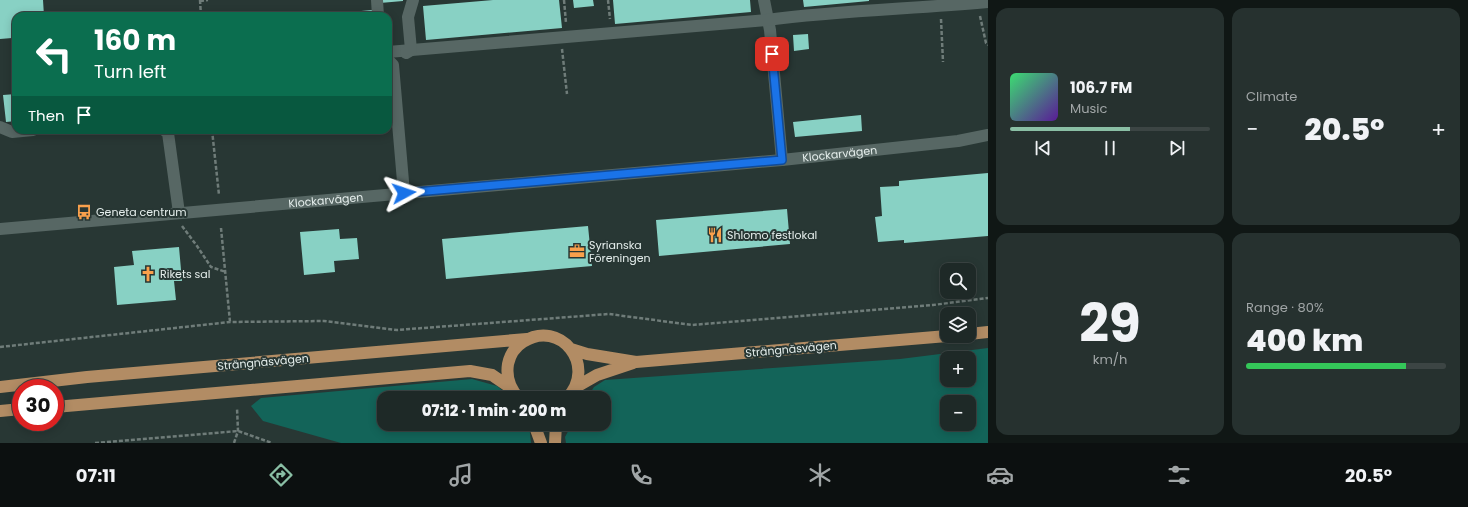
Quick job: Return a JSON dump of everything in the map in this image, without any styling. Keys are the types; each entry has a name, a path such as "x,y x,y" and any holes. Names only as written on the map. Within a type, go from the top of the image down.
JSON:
{"main road":[{"path":"976,333 988,332"},
{"name":"Strängnäsvägen","path":"0,387 87,377 527,339 542,335 553,337 566,343 571,349 587,354 636,362"},
{"name":"Strängnäsvägen","path":"576,387 597,375 636,362 940,337"},
{"path":"511,388 507,375 508,362 515,349 527,339"},
{"path":"571,349 576,356 579,365 579,376 576,387 573,391"},
{"path":"64,406 470,371 492,375 513,391"},
{"path":"0,411 12,410"},
{"path":"537,431 541,443"},
{"path":"555,443 556,431"}],"street":[{"path":"377,0 378,12"},
{"path":"411,50 408,17 413,0"},
{"path":"764,0 770,30 782,160"},
{"path":"392,52 767,20 805,15 984,2"},
{"path":"392,62 411,50"},
{"path":"392,82 404,193"},
{"path":"0,127 12,132"},
{"name":"Klockarvägen","path":"0,229 782,160 958,141 987,133"},
{"path":"168,134 179,213"}],"path":[{"path":"201,12 200,0 208,0"},
{"path":"608,0 611,33"},
{"path":"984,2 980,21 986,43 988,45"},
{"path":"940,6 943,62"},
{"path":"212,134 219,195"},
{"path":"179,213 180,223 198,246 211,267 226,272"},
{"path":"221,228 230,322"},
{"path":"0,347 230,322 324,321 397,330 609,314 692,325 933,305 988,298"},
{"path":"234,443 238,431 237,408"},
{"path":"95,443 238,431 272,443"}],"green space":[{"path":"988,348 988,443 566,443 565,437 568,431 611,431 611,391 591,391 594,387 605,380 900,359 940,354 940,387 976,387 976,351 964,351"},
{"path":"472,379 497,386 503,391 377,391 377,431 530,431 531,443 341,443 263,421 251,406 261,398"}],"building":[{"path":"0,0 43,0 44,12 12,12 12,38 0,39"},
{"path":"380,0 403,0 403,1 380,3"},
{"path":"493,0 559,0 562,28 426,40 423,6"},
{"path":"573,0 593,0 594,6 574,8"},
{"path":"613,0 750,0 751,12 615,24"},
{"path":"803,0 869,0 869,1 804,7"},
{"path":"372,10 372,12 350,12"},
{"path":"808,34 809,49 794,51 793,35"},
{"path":"12,94 12,121 6,122 3,95"},
{"path":"861,115 862,131 795,137 793,122"},
{"path":"988,173 988,236 904,243 904,240 878,242 875,217 882,216 880,187 899,186 899,181"},
{"path":"787,209 790,244 659,256 656,220"},
{"path":"588,226 592,266 446,279 442,239"},
{"path":"339,229 340,239 357,238 359,259 334,261 335,272 304,275 300,232"},
{"name":"Rikets sal","path":"179,247 182,281 174,281 176,300 117,305 114,267 134,265 132,251"}],"place":[{"name":"Geneta centrum","path":"84,212"},
{"name":"Shlomo festlokal","path":"715,235"},
{"name":"Syrianska Föreningen","path":"577,251"},
{"name":"Rikets sal","path":"148,274"}],"route":[{"path":"404,193 782,160 772,54"}]}
